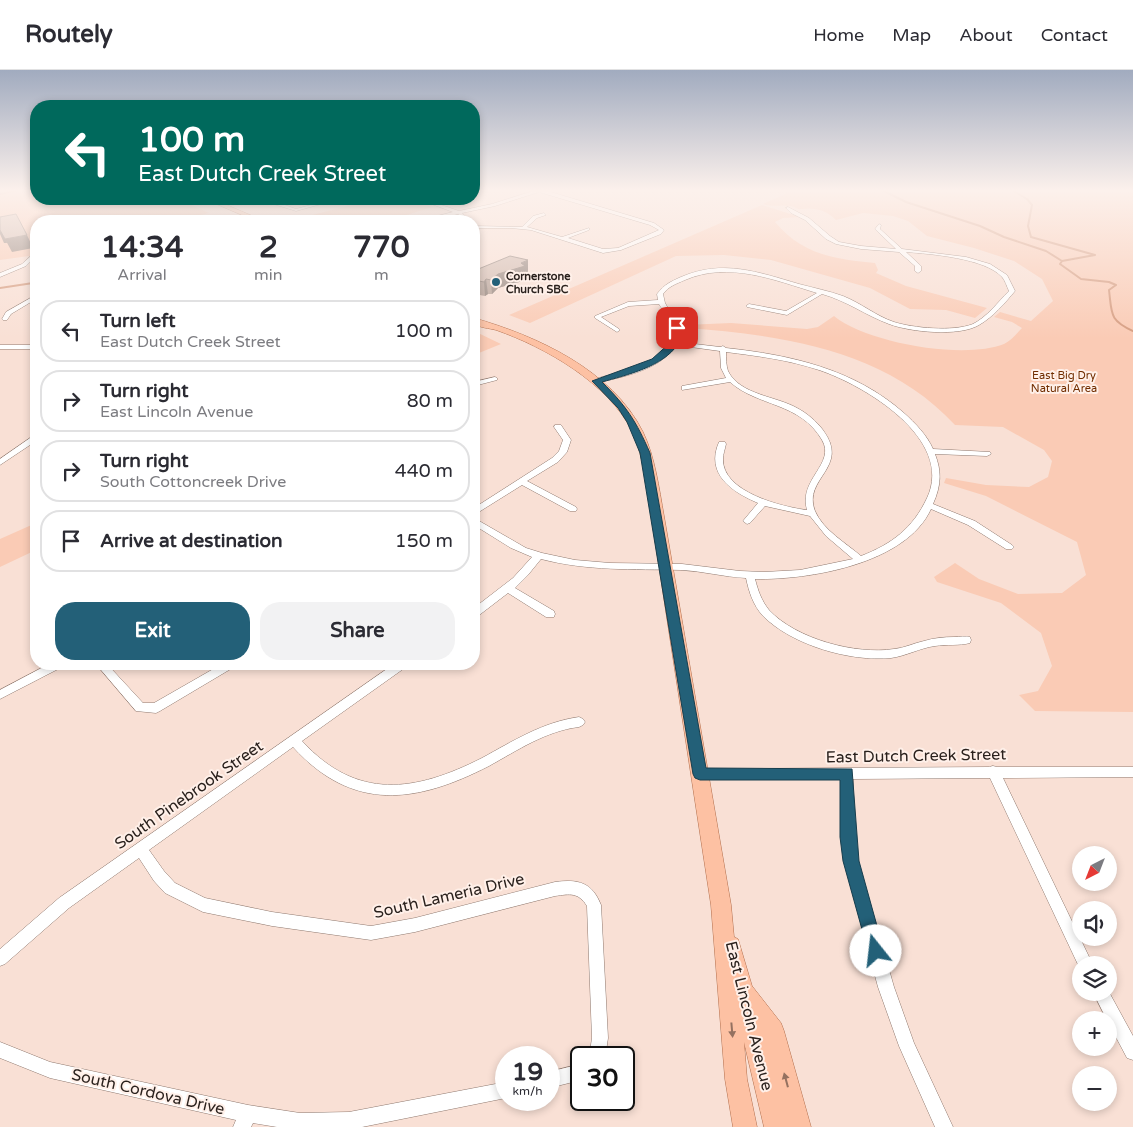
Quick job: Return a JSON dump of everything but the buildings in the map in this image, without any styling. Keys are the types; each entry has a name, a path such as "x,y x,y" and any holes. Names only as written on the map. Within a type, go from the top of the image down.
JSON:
{"main road":[{"name":"East Lincoln Avenue","path":"480,317 495,324 495,327"},
{"name":"East Lincoln Avenue","path":"480,324 487,327 495,327 555,354 596,381 621,406 637,432 651,477 721,905 736,1079 745,1127"},
{"name":"East Lincoln Avenue","path":"721,905 776,1127"},
{"path":"742,988 773,1031 799,1127"}],"street":[{"path":"568,239 603,251 610,251 642,239"},
{"path":"596,381 646,365 662,356 675,343 677,328 661,302 660,294 666,286 688,275 714,270 759,274 850,301 891,323 914,328 939,330 959,329 975,325 996,309 1012,291 1010,283 1001,274 973,260 936,252 871,250 831,239"},
{"path":"888,239 918,266 918,271"},
{"path":"0,274 24,265 30,259"},
{"path":"749,306 787,313 822,292"},
{"path":"617,330 597,317 628,304 661,302"},
{"path":"2,322 18,313 20,307 30,303"},
{"path":"0,343 30,342"},
{"path":"480,525 518,548 538,556 588,566 666,566 709,569 750,576 803,573 859,559 886,549 917,524 930,506 936,477 930,451 911,422 897,409 844,377 783,357 675,343"},
{"path":"0,347 30,347"},
{"path":"723,348 724,368 732,379 750,391 794,410 814,425 826,440 828,448 826,464 811,486 809,504 813,514 828,533 859,559"},
{"path":"480,382 494,379"},
{"path":"685,388 732,379"},
{"path":"480,508 555,460 563,452 567,440 558,427"},
{"path":"0,463 30,442"},
{"path":"722,444 718,459 724,474 739,490 763,503 787,511 813,514"},
{"path":"930,451 987,454"},
{"path":"522,482 573,509"},
{"path":"747,521 763,503"},
{"path":"930,506 967,520 1009,547"},
{"path":"480,609 525,573 538,556"},
{"path":"750,576 753,592 774,619 799,635 830,648 859,654 888,654 936,642 966,640"},
{"path":"508,588 550,614"},
{"path":"0,696 47,670"},
{"path":"106,670 140,708 156,708 220,670"},
{"name":"South Pinebrook Street","path":"0,959 64,903 393,670"},
{"path":"294,740 324,770 340,779 359,786 382,791 405,791 446,782 554,726 579,722"},
{"path":"993,771 1082,956"},
{"name":"East Dutch Creek Street","path":"700,774 847,774 993,771 1133,772"},
{"path":"847,774 848,837 858,888 886,987 907,1046 944,1127"},
{"name":"South Lameria Drive","path":"140,848 159,876 170,888 203,905 272,919 371,932 415,925 572,886 583,890 590,896 594,905 598,972 599,1046"},
{"path":"1105,1001 1133,1052"},
{"name":"South Cordova Drive","path":"0,1050 50,1070 245,1121 349,1121 495,1092"}],"green space":[{"path":"0,239 30,239 30,256 0,260"},
{"path":"683,239 794,239 808,248 833,257 875,263 878,270 876,273 906,286 987,308 975,318 946,310 910,309 870,288 771,260 724,255 676,256 530,323 509,315"},
{"name":"East Big Dry Natural Area","path":"940,239 1133,239 1133,712 1035,711 1019,695 1038,691 1052,666 1041,633 1001,603 937,582 934,577 955,563 979,579 1018,594 1062,593 1086,575 1077,542 986,496 944,483 946,478 986,485 1029,487 1048,477 1052,461 1044,450 1003,427 955,425 928,400 898,379 865,363 831,351 796,342 759,336 686,328 685,325 731,323 807,329 818,327 834,316 849,326 869,334 916,346 965,350 1004,344 1022,328 1012,322 994,317 1000,312 1031,321 1053,301 1042,279 1014,261"},
{"path":"480,334 501,344 480,353"},
{"path":"30,526 30,553 0,567 0,539"}],"waterway":[{"path":"1011,239 1046,251 1062,261"},
{"path":"1039,239 1095,255 1062,261"},
{"path":"1062,261 1060,264 1081,279 1109,282 1116,285 1109,290 1113,315 1116,320 1133,331"},
{"path":"0,288 30,283"}],"place":[{"name":"Cornerstone Church SBC","path":"496,282"}],"route":[{"path":"677,328 675,343 655,361 635,370 596,381 621,406 632,422 645,453 658,516 700,774 847,774 848,837 851,861 876,951"}]}
